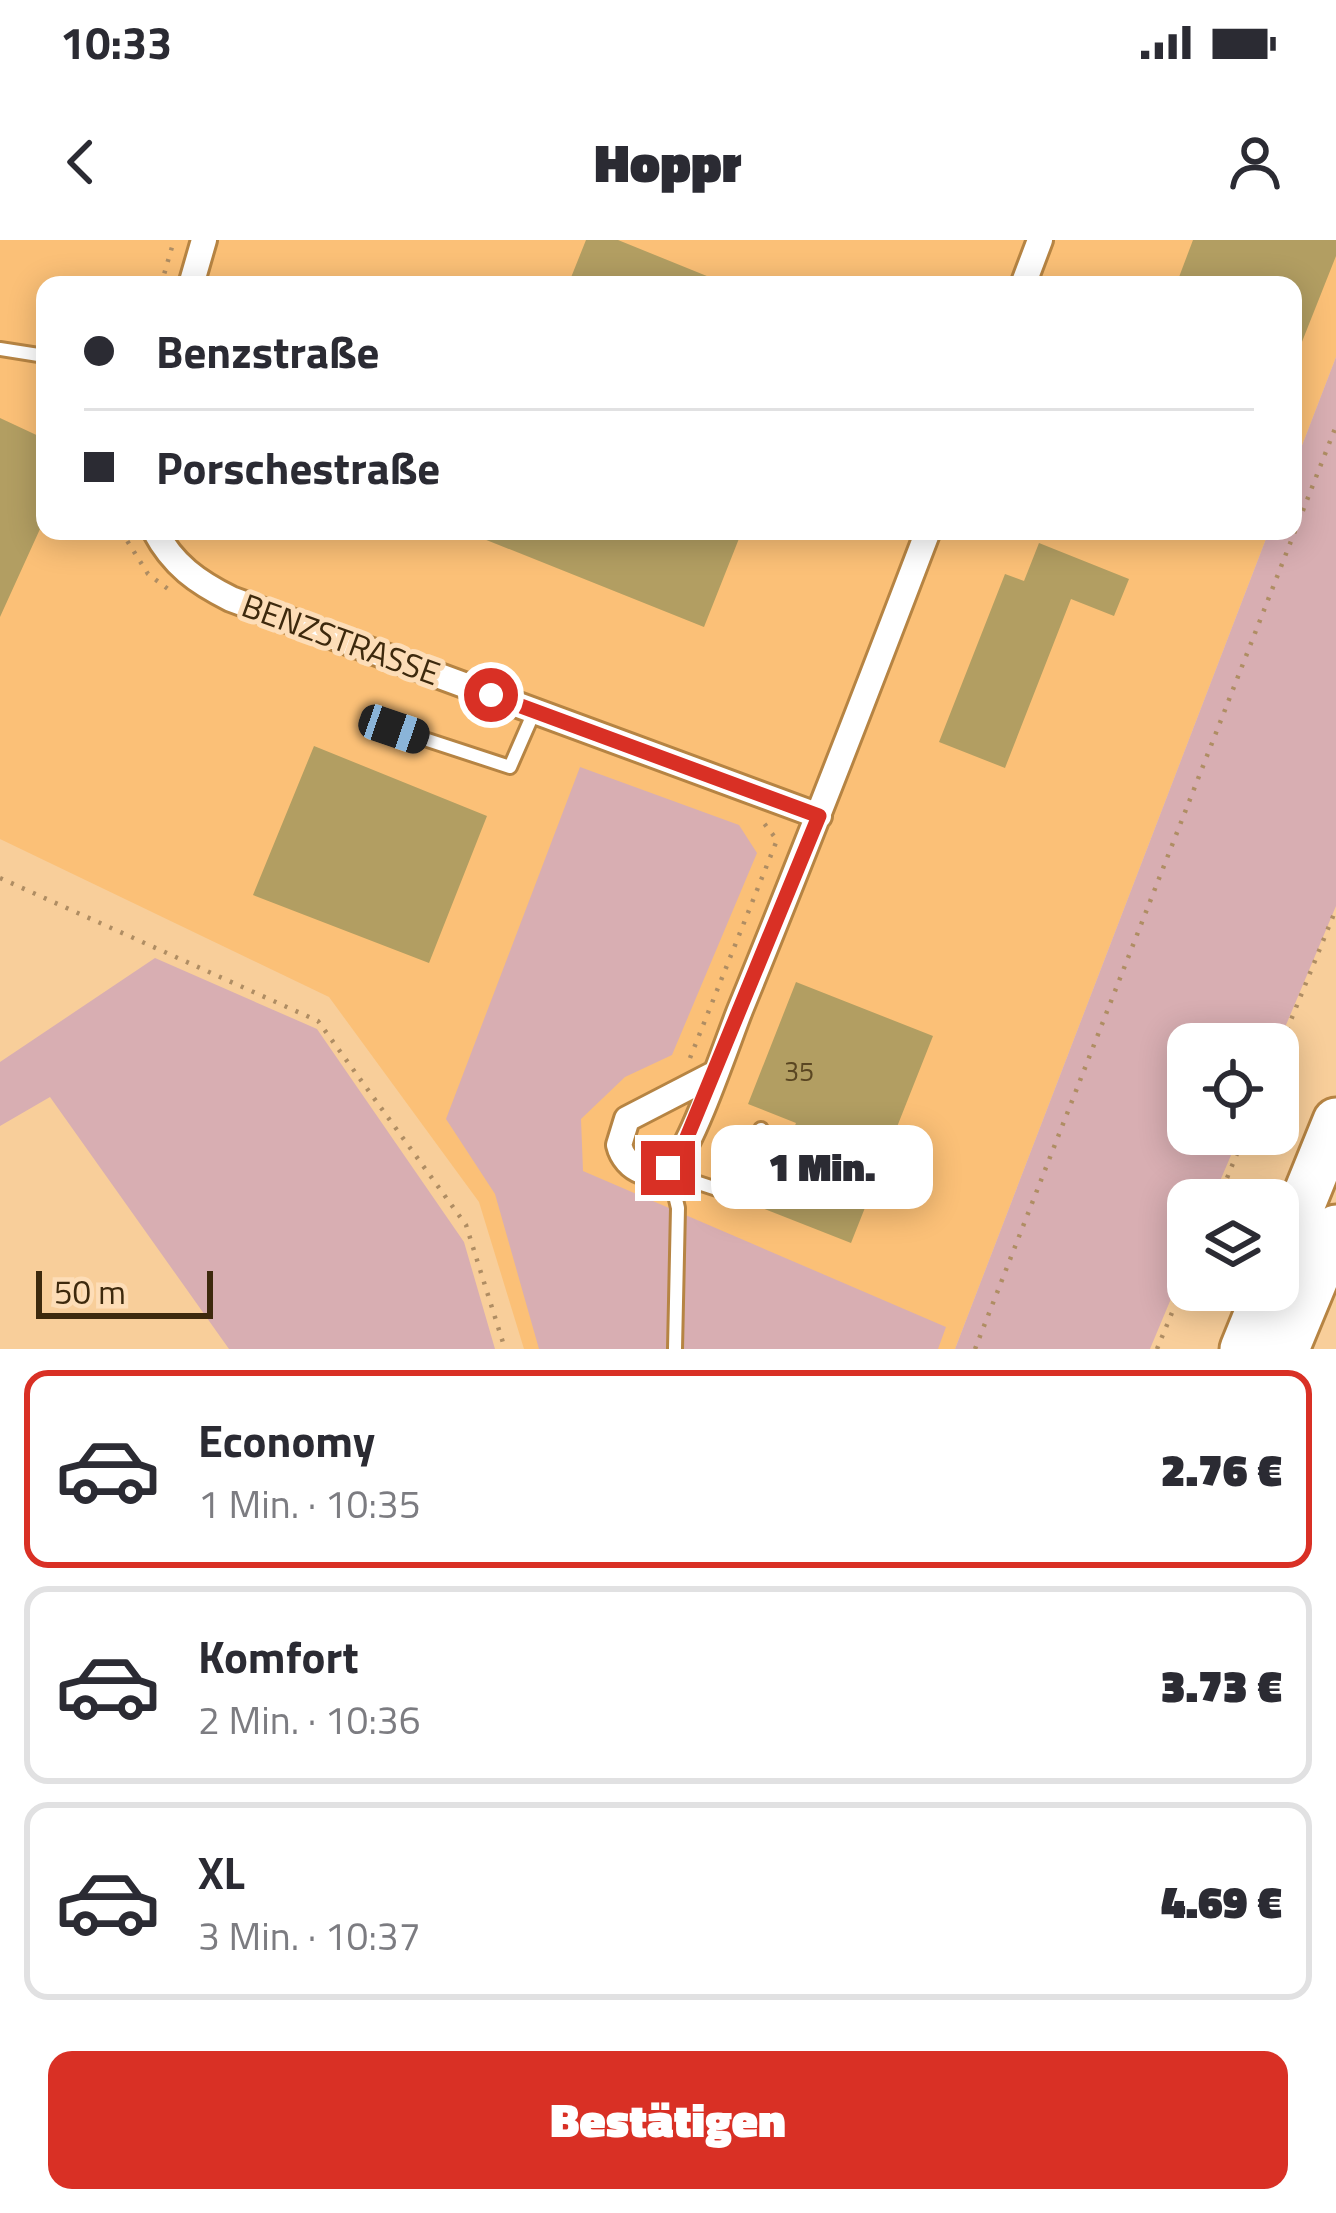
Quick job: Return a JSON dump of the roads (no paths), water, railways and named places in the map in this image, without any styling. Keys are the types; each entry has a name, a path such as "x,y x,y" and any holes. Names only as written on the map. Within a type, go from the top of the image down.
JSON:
{"highway":[{"path":"1299,1212 1336,1120"},
{"path":"1286,1349 1336,1228"},
{"path":"1243,1349 1258,1311"}],"street":[{"path":"194,276 204,240"},
{"path":"1026,276 1040,240"},
{"name":"BENZSTRASSE","path":"160,540 166,553 195,580 231,598 819,816"},
{"path":"714,1074 643,1109 621,1129 620,1153 628,1165 645,1173 661,1171 678,1159 714,1074 819,816 925,540"}],"lane":[{"path":"0,349 36,355"},
{"path":"394,729 510,767 535,711"},
{"path":"661,1171 732,1195 740,1189 761,1129"},
{"path":"661,1171 673,1187 678,1208 675,1349"}]}
